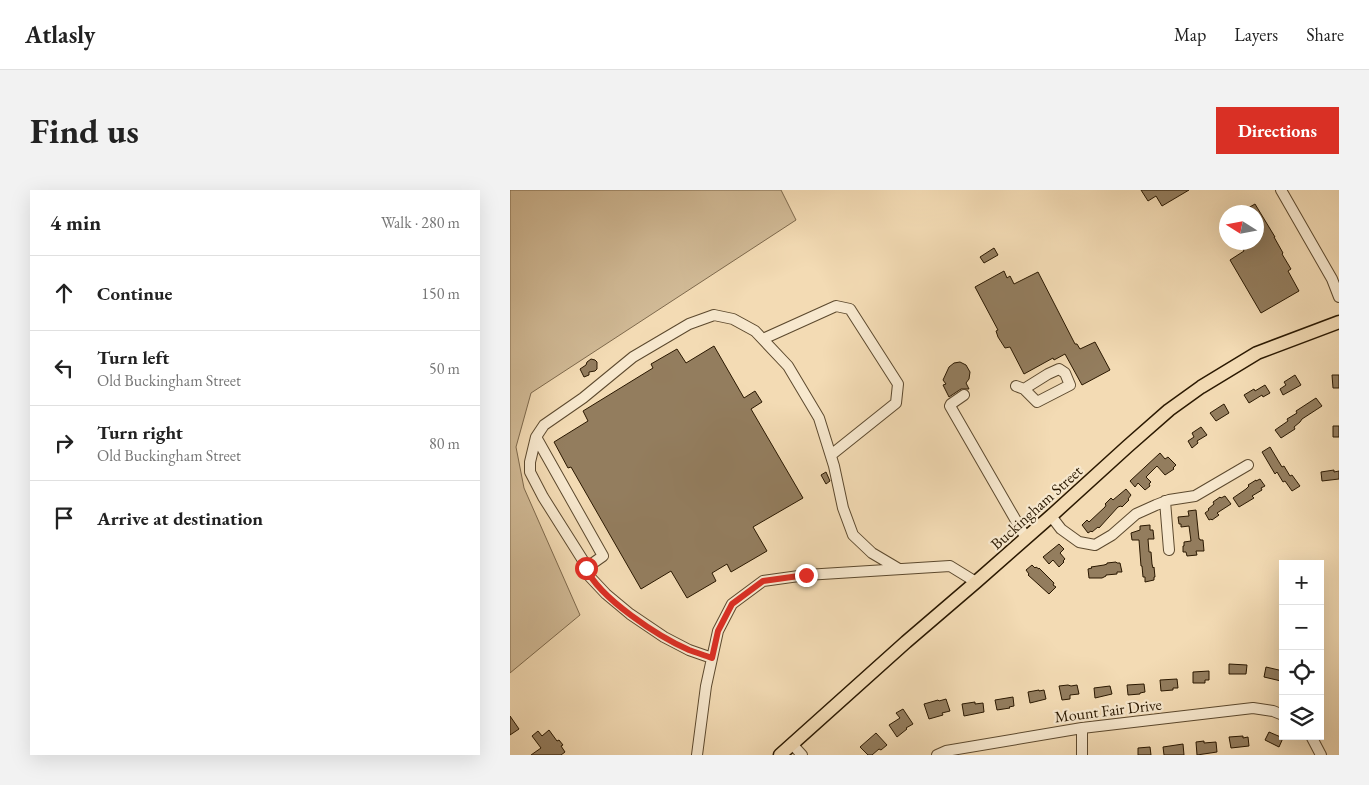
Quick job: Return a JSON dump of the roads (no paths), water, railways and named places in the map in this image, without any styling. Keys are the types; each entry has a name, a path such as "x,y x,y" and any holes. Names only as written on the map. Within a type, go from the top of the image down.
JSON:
{"main road":[{"name":"Buckingham Street","path":"780,755 1162,416 1201,387 1257,353 1339,322"}],"street":[{"path":"1281,190 1332,279 1339,297"},
{"path":"762,339 836,306 850,309 898,384 896,403 831,455"},
{"path":"712,658 689,650 664,637 630,614 590,578 530,472 530,462 536,438 544,425 583,398 633,357 689,324 714,315 733,319 755,331 788,366 819,418 831,455 843,508 853,535 872,553 899,569"},
{"path":"964,396 950,406 1026,538"},
{"path":"536,438 603,556 586,568"},
{"path":"1051,516 1061,529 1079,542 1096,545 1112,535 1136,514 1156,504 1195,496 1248,465"},
{"path":"1166,501 1169,550"},
{"path":"697,755 706,686 718,631 732,604 763,581 806,575 950,566 976,582"},
{"name":"Mount Fair Drive","path":"937,755 946,751 1082,728 1253,708 1279,713"},
{"path":"1082,728 1082,755"},
{"path":"1313,740 1321,755"},
{"path":"792,744 802,755"}]}
